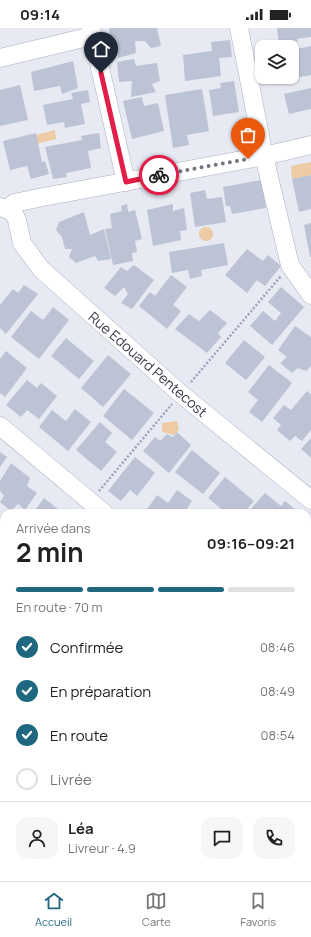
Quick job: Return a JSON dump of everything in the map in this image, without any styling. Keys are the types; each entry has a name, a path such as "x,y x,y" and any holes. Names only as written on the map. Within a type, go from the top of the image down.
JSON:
{"street":[{"path":"238,28 264,156 290,265 311,295"},
{"path":"0,58 91,32 126,182"},
{"path":"5,208 14,203 264,156 311,145"},
{"name":"Rue Edouard Pentecost","path":"5,208 14,214 17,220 22,243 41,269 181,394 311,500"},
{"path":"0,426 99,509"}],"shaded area":[{"path":"55,130 56,139 36,144 36,135"},
{"path":"311,162 311,175 292,179 291,166"},
{"path":"203,227 209,227 213,231 213,237 209,241 203,241 199,237 199,231"},
{"path":"177,421 179,430 174,435 162,432 162,423"}],"building":[{"path":"109,28 157,28 161,46 151,48 145,41 135,41 136,53 118,58 116,42 111,42"},
{"path":"277,28 311,28 311,37 297,40 278,40"},
{"path":"230,40 232,57 219,58 221,76 185,81 183,55 212,51 211,42"},
{"path":"311,46 311,75 299,77 299,49"},
{"path":"134,59 136,66 157,63 160,81 152,84 156,92 131,97 132,81 119,82 117,62"},
{"path":"73,61 78,88 62,94 60,86 34,91 31,72"},
{"path":"234,81 239,112 213,116 209,90 221,88 220,83"},
{"path":"20,85 28,120 0,126 0,90"},
{"path":"311,88 311,109 289,114 284,94"},
{"path":"202,89 209,131 187,135 189,145 173,148 165,95"},
{"path":"88,90 90,102 81,104 85,124 65,128 64,122 47,125 43,105 73,99 71,93"},
{"path":"142,97 144,106 158,103 164,131 132,139 123,101"},
{"path":"36,133 42,162 45,161 49,174 31,179 27,166 10,170 3,141"},
{"path":"99,133 101,148 88,151 91,168 66,173 67,177 53,179 45,147 82,140 81,136"},
{"path":"311,175 311,209 299,212 292,179"},
{"path":"261,180 266,208 232,214 230,206 226,206 223,187"},
{"path":"205,190 207,199 222,197 226,222 195,227 190,193"},
{"path":"127,204 128,212 135,210 142,239 135,241 137,252 132,253 133,261 113,265 105,229 112,228 110,214 122,211 121,206"},
{"path":"173,204 173,211 184,208 187,230 180,231 181,240 153,246 147,210"},
{"path":"84,212 90,235 104,229 111,259 98,261 95,256 76,263 69,257 72,249 65,249 62,237 56,230 59,222"},
{"path":"311,223 311,257 310,257 304,225"},
{"path":"224,243 228,265 201,270 202,276 190,279 188,270 172,273 169,252"},
{"path":"247,249 263,261 268,255 281,266 265,286 257,280 247,293 225,275"},
{"path":"134,265 154,280 132,309 121,303 128,294 124,287 115,296 104,288 121,267 127,271"},
{"path":"171,275 187,287 173,305 181,311 167,329 139,306 150,292 155,296"},
{"path":"24,285 38,294 6,334 0,328 0,305 13,289 18,293"},
{"path":"281,287 304,307 272,345 250,326 263,311 275,321 281,313 268,302"},
{"path":"53,307 69,320 39,359 11,337 31,311 43,320"},
{"path":"210,310 227,323 218,333 221,337 207,353 175,329 189,314 199,321"},
{"path":"295,326 311,337 311,366 306,371 298,368 292,373 280,363 287,357 278,350"},
{"path":"66,338 94,361 79,379 51,356"},
{"path":"244,340 265,357 246,380 225,363"},
{"path":"6,351 27,368 5,397 0,393 0,359"},
{"path":"108,355 131,374 103,407 81,388"},
{"path":"269,365 292,383 262,422 249,412 258,400 248,392"},
{"path":"27,380 37,388 41,383 57,396 39,419 27,410 21,417 6,405"},
{"path":"124,389 154,413 132,440 103,416"},
{"path":"307,391 311,394 311,430 302,441 295,436 290,441 277,430 281,425 273,418 284,405 291,410"},
{"path":"75,409 91,422 68,451 39,427 52,410 66,421"},
{"path":"100,422 112,433 105,442 117,452 101,471 76,450"},
{"path":"177,432 191,445 169,473 143,451 155,437 160,441 167,434 173,437"},
{"path":"311,438 311,458 301,449"},
{"path":"192,450 220,473 203,494 175,472"},
{"path":"0,452 7,457 0,467"},
{"path":"135,457 155,473 137,496 130,490 121,501 108,491"},
{"path":"11,463 30,478 27,486 37,493 26,509 18,504 13,509 9,509 0,502 4,496 0,491 0,481"},
{"path":"225,477 254,501 247,509 221,509 208,498"},
{"path":"177,490 192,501 187,509 147,509 157,495 168,503"},
{"path":"265,493 281,506 285,501 295,509 251,509"},
{"path":"44,498 58,509 36,509"}],"way so far":[{"path":"159,175 248,159"}],"route":[{"path":"101,73 126,182 159,175"}]}
